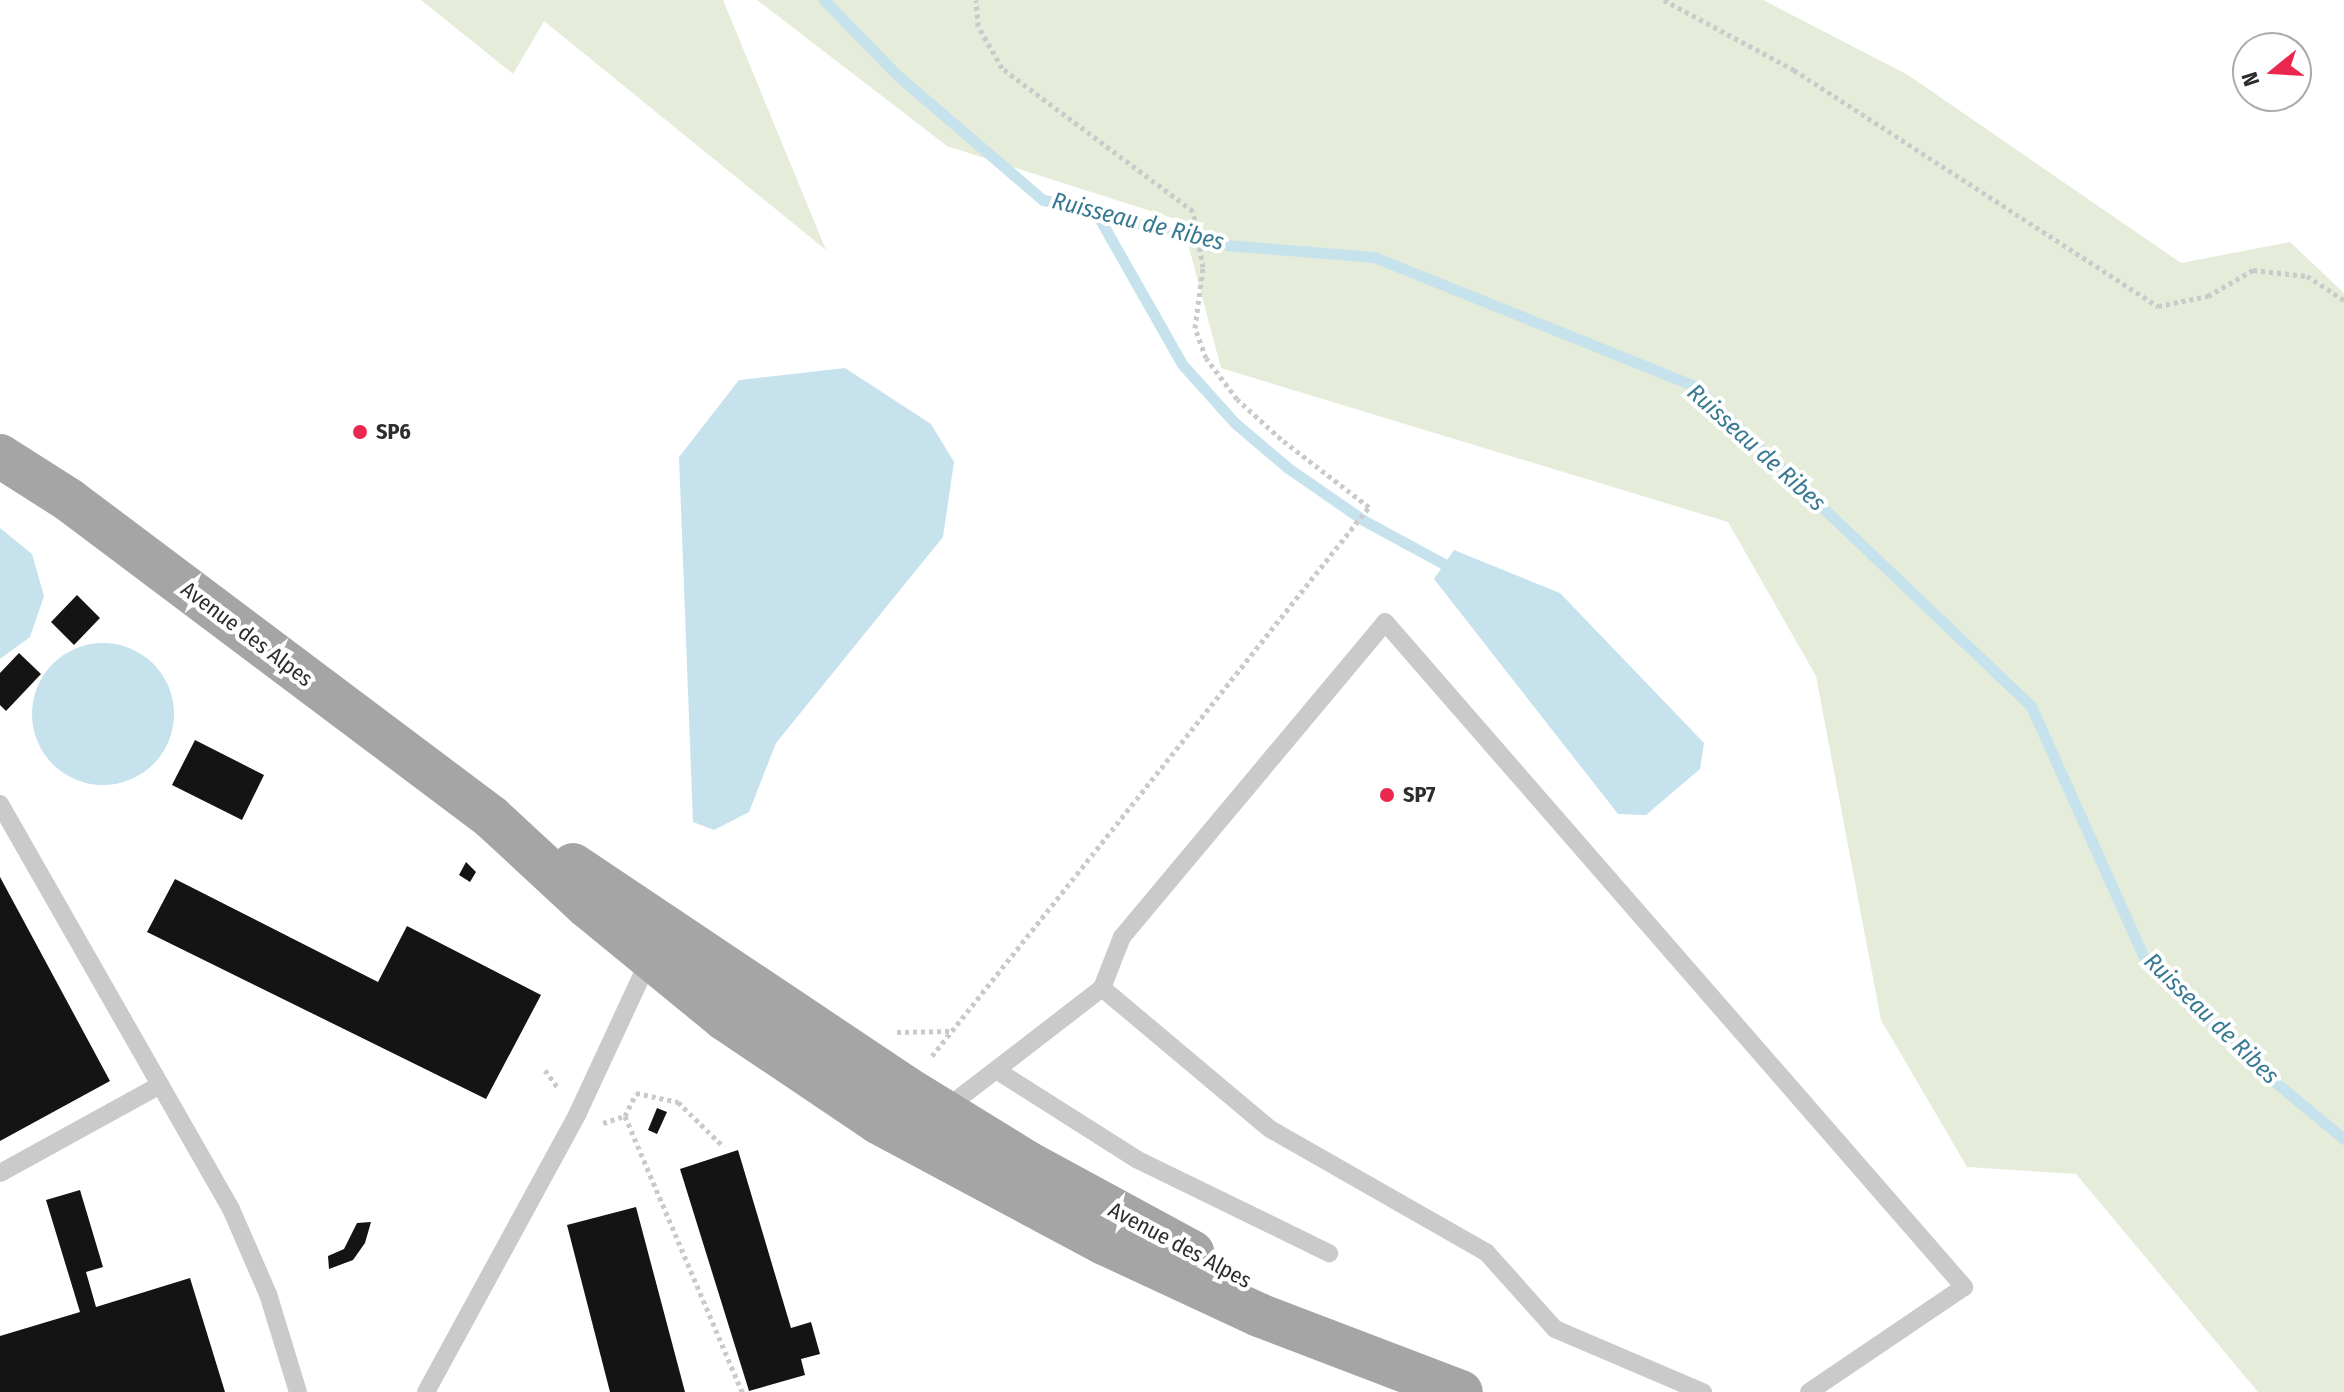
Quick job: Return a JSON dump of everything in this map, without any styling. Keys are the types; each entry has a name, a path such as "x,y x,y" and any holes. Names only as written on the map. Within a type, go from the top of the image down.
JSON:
{"main road":[{"name":"Avenue des Alpes","path":"0,456 69,500 491,817 649,960 725,1019 825,1087 989,1184 1259,1315 1461,1392"},
{"name":"Avenue des Alpes","path":"491,817 604,884 818,1029 895,1095"},
{"path":"649,960 677,960 699,975 729,971"},
{"path":"725,1019 750,1016 788,1038 818,1029"},
{"name":"Avenue des Alpes","path":"825,1087 895,1095 943,1110 1144,1228 1419,1374"},
{"name":"Avenue des Alpes","path":"943,1110 953,1142 976,1159 989,1184"}],"lane":[{"path":"943,1110 1102,988 1122,937 1385,622 1964,1287 1809,1392"},
{"path":"0,804 231,1209 268,1294 298,1392"},
{"path":"426,1392 577,1115 649,960"},
{"path":"1102,988 1270,1129 1486,1252 1555,1329 1703,1392"},
{"path":"996,1070 1136,1159 1329,1253"},
{"path":"0,1173 160,1085"}],"path":[{"path":"895,1095 952,1031 1242,663 1363,520 1369,507 1248,409 1206,358 1195,328 1203,267 1193,211 1002,68 978,26 976,0"},
{"path":"1664,0 1794,70 2158,306 2208,296 2253,270 2307,276 2344,300"},
{"path":"882,1026 894,1032 952,1031"},
{"path":"545,1070 577,1115 597,1125 625,1116 636,1093 678,1102 724,1147"},
{"path":"625,1116 742,1392"}],"green space":[{"path":"421,0 723,0 826,250 544,21 513,74"},
{"path":"757,0 1763,0 1908,75 2181,263 2290,242 2344,293 2344,1392 2258,1392 2076,1174 1967,1167 1881,1020 1816,676 1728,522 1221,368 1182,221 947,146"}],"water":[{"path":"845,368 931,424 954,462 943,537 776,743 749,812 714,830 693,822 679,457 739,380"},
{"path":"0,528 32,554 44,596 30,637 0,659"},
{"path":"1454,550 1560,593 1704,743 1700,769 1646,815 1618,814 1434,579"},
{"path":"103,643 130,649 153,664 168,687 174,714 168,741 153,764 130,779 103,785 76,779 53,764 38,741 32,714 38,687 53,664 76,649"}],"building":[{"path":"77,595 100,618 74,645 51,622"},
{"path":"19,653 41,674 6,711 0,705 0,673"},
{"path":"195,740 264,775 242,820 172,785"},
{"path":"466,862 476,872 470,882 459,875"},
{"path":"0,877 110,1081 0,1141"},
{"path":"175,879 378,982 407,926 541,995 486,1099 147,932"},
{"path":"657,1108 667,1112 657,1134 648,1130"},
{"path":"738,1150 791,1328 811,1322 820,1354 801,1359 805,1375 749,1391 680,1169"},
{"path":"80,1190 103,1267 86,1272 96,1307 190,1278 225,1392 0,1392 0,1336 80,1312 46,1200"},
{"path":"636,1207 685,1392 610,1392 567,1225"},
{"path":"371,1222 365,1243 353,1260 329,1269 328,1256 344,1249 357,1223"}],"waterway":[{"name":"Ruisseau de Ribes","path":"824,0 897,75 1043,200 1094,209 1201,243 1374,257 1695,386 2031,706 2144,958 2264,1073 2344,1139"},
{"path":"1094,209 1182,364 1235,423 1288,468 1363,520 1444,564"}],"place":[{"name":"SP6","path":"360,432"},
{"name":"SP7","path":"1387,795"}]}
